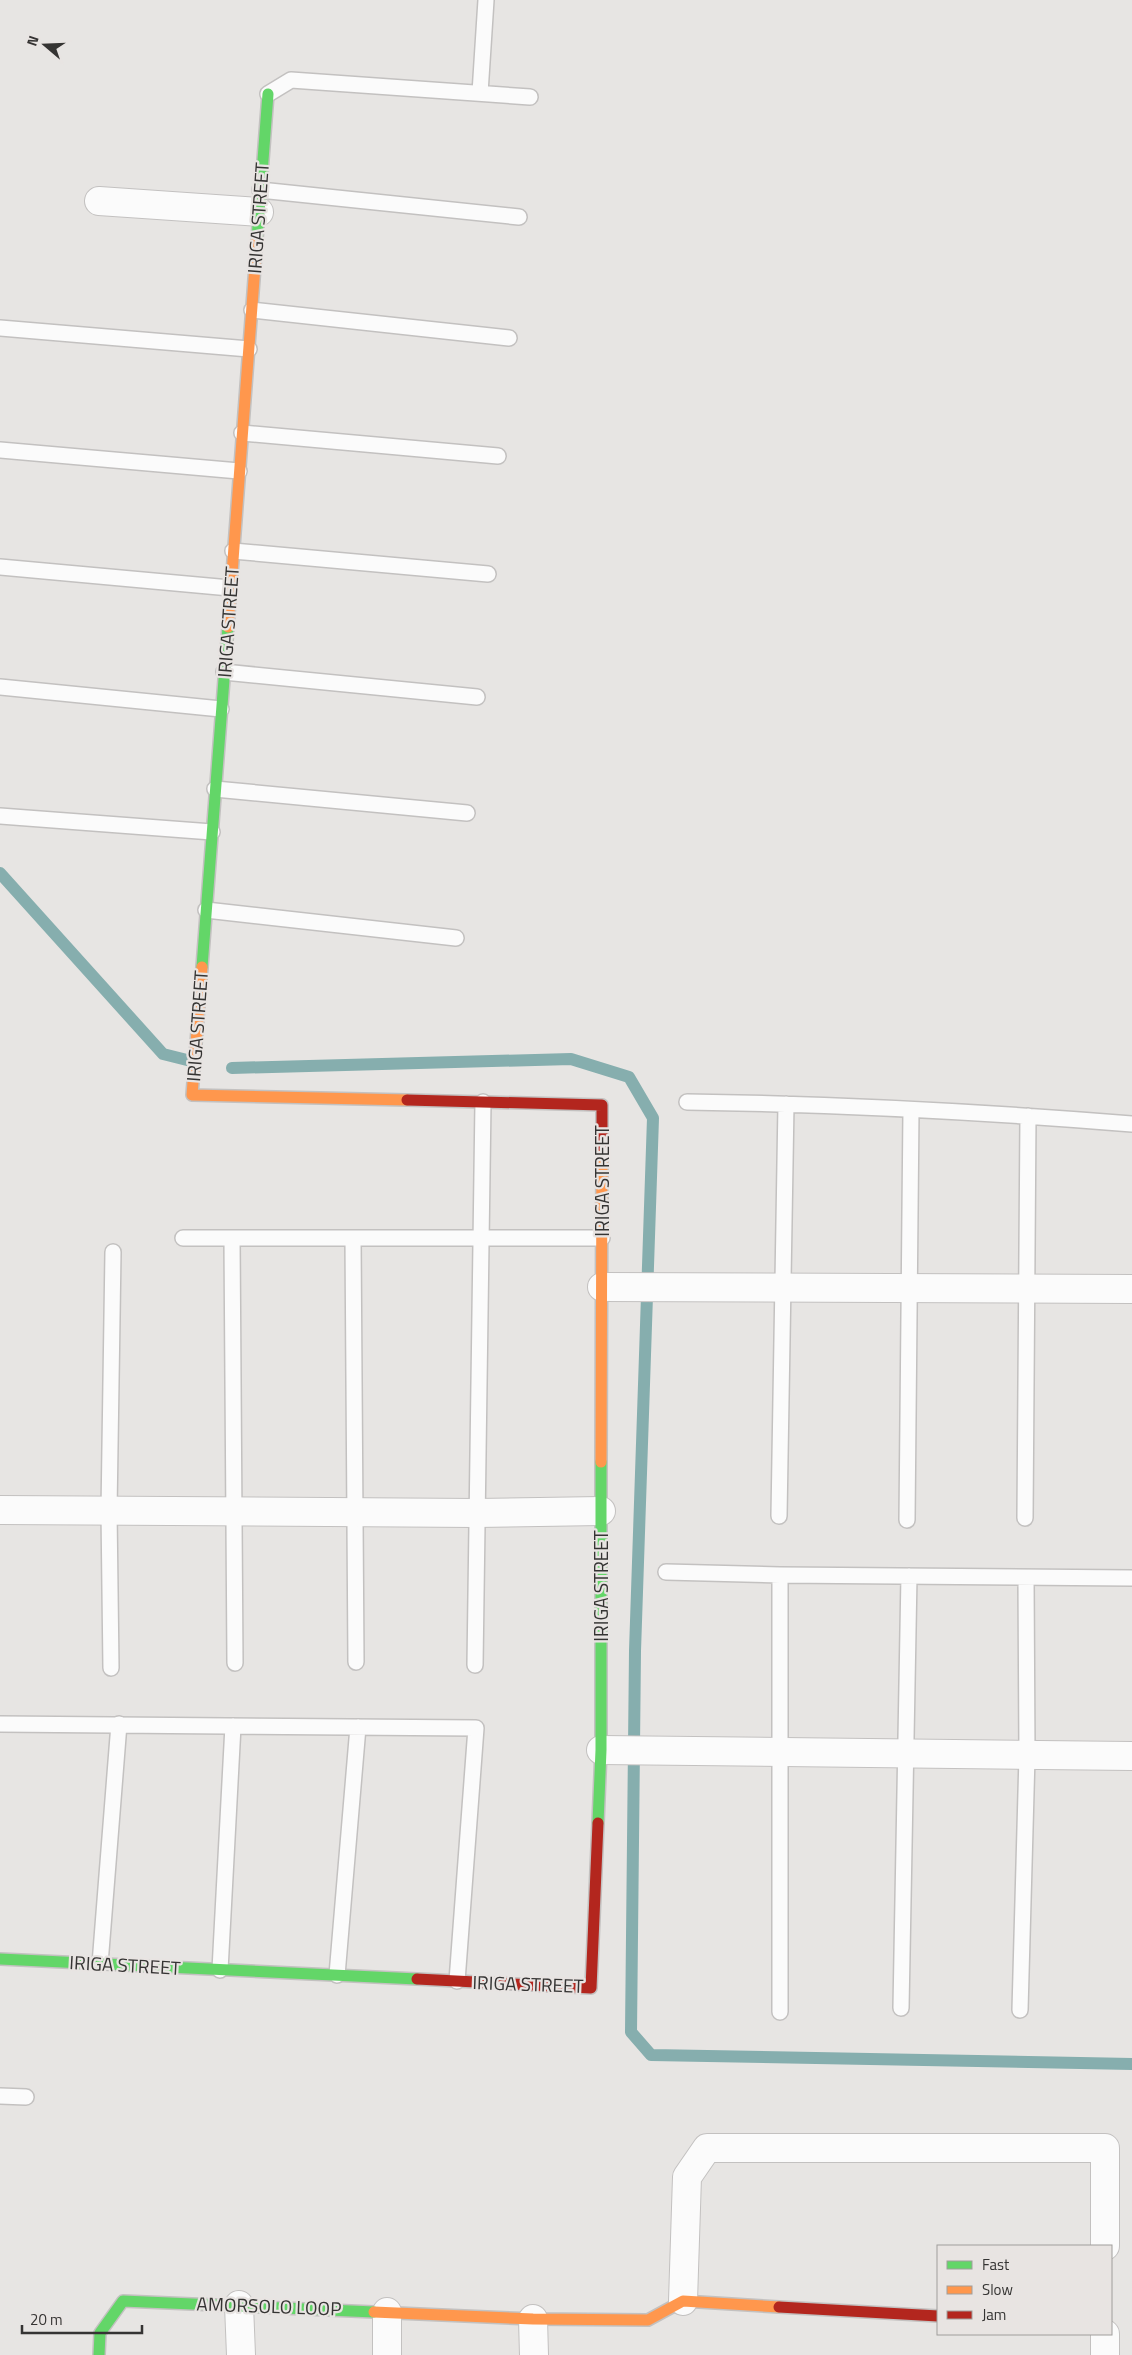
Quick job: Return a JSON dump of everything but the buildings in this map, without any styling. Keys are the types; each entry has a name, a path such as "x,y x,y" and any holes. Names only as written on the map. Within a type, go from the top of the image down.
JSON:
{"street":[{"name":"IRIGA STREET","path":"0,1959 591,1988 601,1750 602,1105 192,1095 268,94"},
{"path":"99,201 260,201"},
{"path":"602,1287 1132,1289"},
{"path":"0,1510 478,1513 601,1511"},
{"path":"601,1750 1132,1756"},
{"path":"937,2316 683,2301 687,2177 707,2148 1105,2148 1105,2245"},
{"name":"AMORSOLO LOOP","path":"99,2355 100,2333 123,2300 533,2319 648,2320 683,2301"},
{"path":"239,2305 241,2355"},
{"path":"386,2312 386,2355"},
{"path":"533,2319 534,2355"},
{"path":"1105,2335 1105,2355"}],"lane":[{"path":"480,93 486,0"},
{"path":"268,94 291,80 530,97"},
{"path":"260,201 519,216"},
{"path":"252,310 509,338"},
{"path":"0,328 248,349"},
{"path":"242,433 498,456"},
{"path":"0,450 239,471"},
{"path":"233,551 488,574"},
{"path":"0,567 230,588"},
{"path":"224,672 477,697"},
{"path":"0,688 221,709"},
{"path":"215,788 467,813"},
{"path":"0,816 212,832"},
{"path":"206,910 456,938"},
{"path":"475,1665 483,1102"},
{"path":"686,1102 786,1104 911,1110 1132,1124"},
{"path":"779,1516 786,1104"},
{"path":"907,1520 911,1110"},
{"path":"1025,1518 1028,1116"},
{"path":"183,1238 602,1238"},
{"path":"353,1238 356,1662"},
{"path":"232,1239 235,1663"},
{"path":"110,1668 109,1511 113,1252"},
{"path":"666,1572 780,1575 1132,1578"},
{"path":"780,1575 780,2012"},
{"path":"901,2008 909,1576"},
{"path":"1020,2010 1027,1756 1026,1578"},
{"path":"100,1964 118,1724"},
{"path":"0,1728 118,1724 476,1728 457,1981"},
{"path":"220,1970 233,1726"},
{"path":"337,1975 358,1727"},
{"path":"0,2096 26,2097"}],"waterway":[{"path":"0,873 163,1054 191,1061"},
{"path":"232,1068 571,1059 629,1077 653,1118 635,1651 631,2032 651,2055 1132,2064"}],"traffic: fast":[{"path":"257,239 268,94"},
{"path":"202,967 228,627"},
{"path":"598,1823 601,1750 601,1462"},
{"path":"0,1959 417,1979"},
{"path":"99,2355 100,2333 123,2301 374,2312"}],"traffic: slow":[{"path":"228,627 257,239"},
{"path":"202,967 192,1095 407,1100"},
{"path":"601,1462 602,1146"},
{"path":"374,2312 533,2319 648,2320 683,2301 779,2307"}],"traffic: jam":[{"path":"407,1100 602,1105 602,1146"},
{"path":"417,1979 591,1988 598,1823"},
{"path":"779,2307 937,2316"}]}
